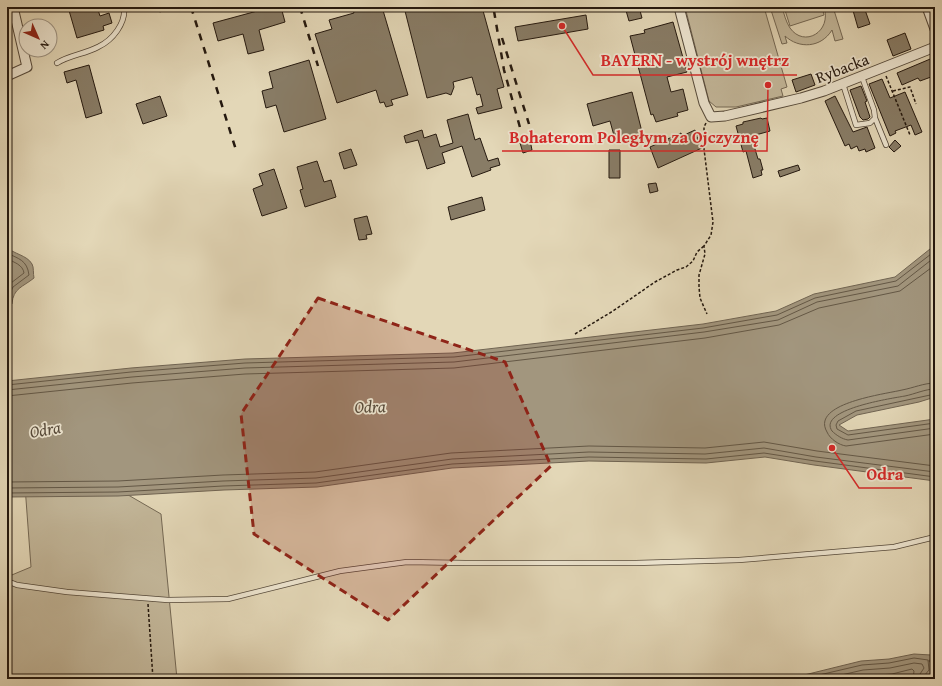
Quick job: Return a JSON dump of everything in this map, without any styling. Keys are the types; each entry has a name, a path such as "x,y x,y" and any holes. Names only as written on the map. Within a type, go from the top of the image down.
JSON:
{"street":[{"path":"7,76 27,67 13,7"},
{"path":"679,7 704,103 711,117"},
{"path":"927,7 935,29"},
{"name":"Rybacka","path":"711,117 725,116 801,98 862,77 935,47"}],"lane":[{"path":"57,63 63,59 98,47 107,41 121,25 125,15 124,7"},
{"path":"862,77 874,110 875,118 886,145"},
{"path":"843,84 856,125 870,123 875,118"},
{"path":"7,581 17,585 67,592 168,600 228,599 340,571 406,562 574,563 739,560 894,547 935,538"}],"path":[{"path":"884,68 910,135"},
{"path":"893,91 910,88 916,104"},
{"path":"575,334 613,311 655,282 677,270 686,267 693,261 696,252 704,246 711,235 713,222 710,209 709,184 704,149 704,127 711,117"},
{"path":"704,246 705,254 699,275 699,287 700,298 707,314"},
{"path":"148,604 153,679"}],"highlighted area":[{"path":"318,298 505,362 551,466 388,620 254,534 241,414"}],"shaded area":[{"path":"685,7 764,7 787,87 781,89 783,96 736,107 716,107 709,101"},
{"path":"770,7 782,7 786,21 790,28 802,37 809,37 820,30 824,24 824,7 833,7 843,39 835,41 832,30 822,40 810,45 797,43 785,36 787,43 782,44"},
{"path":"784,7 822,7 824,15 790,26"},
{"path":"111,485 161,514 177,679 7,679 7,577 31,567 25,486"}],"water":[{"path":"935,245 935,397 919,402 857,415 839,425 848,431 935,419 935,481 765,457 706,463 589,461 452,468 317,487 224,490 118,496 7,497 7,381 131,368 245,359 453,353 703,324 776,311 814,294 895,277"},
{"path":"7,247 30,261 33,265 34,278 16,291 12,304 7,307"},
{"path":"914,654 931,655 933,671 927,679 788,679 861,661 889,659"}],"building":[{"path":"68,7 97,7 100,16 109,13 112,23 103,26 104,30 77,38"},
{"path":"272,7 281,7 285,22 259,30 264,50 248,54 243,34 218,41 213,23"},
{"path":"352,7 382,7 408,95 391,100 393,105 386,107 384,102 380,103 376,90 337,103 315,34 332,29 329,20 354,13"},
{"path":"404,7 482,7 504,87 497,89 502,108 478,114 476,108 483,106 480,94 477,95 472,77 453,82 454,87 451,95 446,93 427,98"},
{"path":"625,7 639,7 642,18 629,21"},
{"path":"852,7 864,7 870,24 858,28"},
{"path":"586,15 588,29 518,41 515,27"},
{"path":"673,22 687,72 667,77 671,92 683,89 688,110 677,113 678,116 656,122 653,114 651,115 630,36 645,33 644,30"},
{"path":"905,33 911,49 893,56 887,40"},
{"path":"935,57 935,74 920,81 918,78 902,85 897,73"},
{"path":"309,60 326,119 284,132 276,105 266,108 262,91 273,88 269,72"},
{"path":"89,65 102,113 86,118 76,80 67,83 64,72"},
{"path":"811,74 815,85 796,92 792,80"},
{"path":"882,79 890,98 905,92 922,132 915,135 911,125 895,131 896,133 890,136 869,84"},
{"path":"861,86 867,101 865,102 870,117 863,120 860,117 850,90"},
{"path":"632,92 643,136 616,143 610,121 593,126 587,104"},
{"path":"160,96 167,116 143,124 136,104"},
{"path":"835,96 853,132 867,127 875,148 866,152 865,149 859,151 857,146 851,149 849,144 845,146 825,101"},
{"path":"468,114 475,140 480,138 488,161 498,158 500,165 472,177 462,146 442,153 445,163 427,169 418,140 406,143 404,136 422,130 424,138 436,134 440,147 453,143 447,120"},
{"path":"767,118 770,131 752,136 758,159 760,159 763,170 761,170 762,175 753,178 746,151 743,152 736,126 743,124 743,122"},
{"path":"695,130 702,148 658,168 650,147 681,133 682,136"},
{"path":"530,140 532,150 523,153 520,143"},
{"path":"895,140 901,146 894,152 889,147"},
{"path":"351,149 357,165 344,169 339,153"},
{"path":"609,150 620,150 620,178 609,178"},
{"path":"317,161 324,182 331,180 336,197 305,207 300,190 303,189 297,167"},
{"path":"798,165 800,170 780,177 778,171"},
{"path":"274,169 287,208 262,216 253,189 263,185 259,174"},
{"path":"656,183 658,191 650,193 648,184"},
{"path":"482,197 485,210 451,220 448,207"},
{"path":"367,216 372,234 366,235 367,239 359,240 354,219"}],"waterway":[{"path":"929,661 935,660"}],"railway":[{"path":"159,7 161,12"},
{"path":"191,7 236,150"},
{"path":"300,7 318,66"},
{"path":"494,11 504,70 521,131"},
{"path":"502,38 529,124"}],"place":[{"name":"BAYERN - wystrój wnętrz","path":"562,26"},
{"name":"Bohaterom Poległym za Ojczyznę","path":"768,85"},
{"name":"Odra","path":"832,448"}]}
